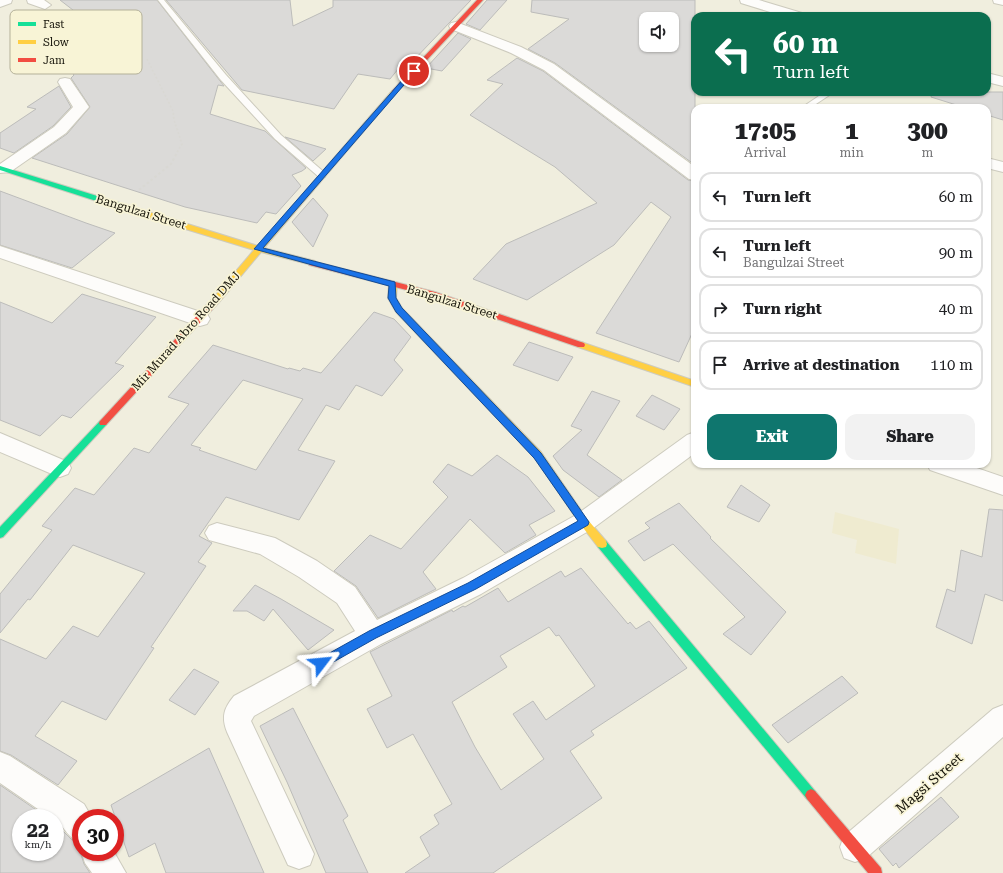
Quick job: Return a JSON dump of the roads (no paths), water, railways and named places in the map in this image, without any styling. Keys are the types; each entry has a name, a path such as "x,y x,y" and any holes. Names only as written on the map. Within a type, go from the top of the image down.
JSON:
{"street":[{"path":"0,3 6,0"},
{"path":"33,0 45,5"},
{"name":"Mir Murad Abro Road DMJ","path":"0,534 200,319 258,249 392,94 480,0"},
{"path":"746,0 784,12"},
{"path":"999,0 1003,1"},
{"path":"456,26 516,50 549,67 691,172"},
{"path":"991,78 1003,82"},
{"path":"2,169 60,130 81,107 65,82"},
{"path":"991,164 1003,167"},
{"name":"Bangulzai Street","path":"2,169 258,249 432,294 691,383"},
{"path":"0,252 200,319"},
{"path":"392,284 392,298 399,310 538,455 584,522 876,873"},
{"path":"0,442 60,468"},
{"path":"300,854 237,722 237,714 244,706 372,635 472,586 584,522 691,444"},
{"path":"950,468 1003,486"},
{"path":"217,533 266,545 308,569 346,595 372,635"},
{"name":"Magsi Street","path":"855,846 1003,718"},
{"path":"0,766 72,814"},
{"path":"102,861 110,873"}],"lane":[{"path":"161,0 223,77 278,137 322,175"},
{"path":"811,104 824,96"}]}
